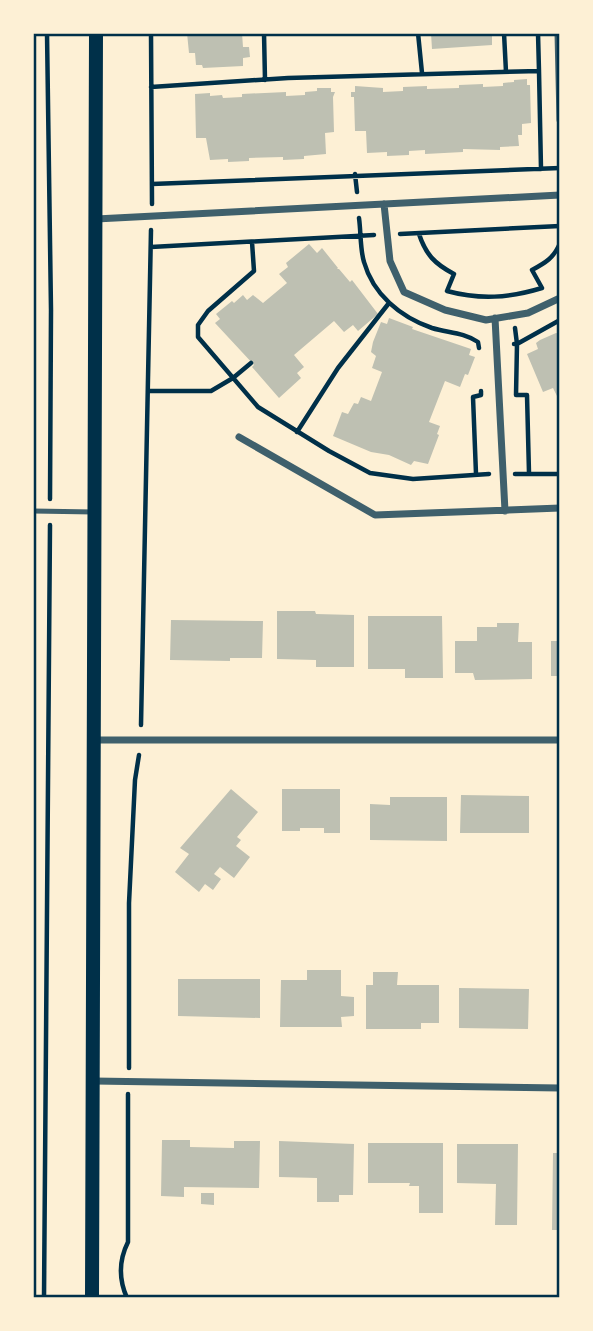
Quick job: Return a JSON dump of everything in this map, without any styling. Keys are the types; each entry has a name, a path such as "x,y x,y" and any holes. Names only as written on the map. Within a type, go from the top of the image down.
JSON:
{"main road":[{"path":"92,1298 96,33"}],"street":[{"path":"558,33 560,120"},
{"path":"95,219 560,195"},
{"path":"384,204 390,261 404,292 445,310 486,320 528,313 560,298"},
{"path":"495,318 505,511"},
{"path":"239,437 375,515 560,508"},
{"path":"93,740 560,740"},
{"path":"94,1081 560,1088"}],"lane":[{"path":"33,511 94,512"}],"path":[{"path":"44,1298 51,310 47,33"},
{"path":"127,1298 121,1286 122,1253 128,1242 129,903 135,780 141,740 143,538 147,484 152,216 151,33"},
{"path":"264,33 265,80"},
{"path":"418,33 422,73"},
{"path":"506,72 504,33 527,33"},
{"path":"538,33 541,169"},
{"path":"151,87 422,73 538,71"},
{"path":"152,184 560,168"},
{"path":"355,174 363,261 379,295 403,313 431,328 467,335 478,342 479,355"},
{"path":"151,247 560,226"},
{"path":"419,234 432,260 454,274 447,291 488,298 511,296 542,288 531,270 555,254 560,243"},
{"path":"252,242 254,271 208,311 198,325 198,337 257,407 370,473 413,479 476,474 560,474"},
{"path":"297,432 338,368 389,303"},
{"path":"529,473 527,396 516,395 517,344 560,320"},
{"path":"149,391 211,391 251,363"},
{"path":"476,474 473,397 481,395 480,382"}],"building":[{"path":"187,33 242,33 243,47 249,47 250,57 243,58 243,66 203,68 202,65 196,65 195,53 189,53"},
{"path":"431,33 492,33 492,45 432,49"},
{"path":"527,79 527,85 530,85 531,123 522,124 522,135 518,135 519,146 500,147 500,150 463,149 463,152 425,154 425,150 409,151 409,155 387,156 387,152 367,153 366,131 355,131 354,97 351,97 351,92 355,92 355,86 383,88 383,92 403,91 403,87 427,86 427,89 483,84 483,87 503,86 503,83"},
{"path":"317,88 331,88 331,92 335,92 334,132 325,133 326,154 304,156 304,159 283,160 283,157 228,162 228,159 210,160 206,138 196,138 195,94 210,93 210,96 222,95 223,98 242,97 242,94 286,92 286,96 305,95 305,92 317,91"},
{"path":"309,244 317,253 322,248 337,269 350,282 352,280 378,314 358,331 353,325 344,332 334,321 294,355 304,367 297,373 301,378 279,398 252,367 254,365 215,323 220,319 216,314 243,295 247,300 253,295 263,303 287,283 279,274 288,267 286,263"},
{"path":"389,318 413,327 412,329 471,349 469,355 475,357 460,387 445,381 429,422 440,426 428,464 414,461 411,465 333,436 342,412 348,414 361,397 371,401 382,372 372,368 376,356 371,352 373,342 381,322 387,324"},
{"path":"556,333 560,334 560,402 553,388 543,392 527,354 538,349 536,343 540,340"},
{"path":"277,611 354,615 354,667 316,667 316,660 277,659"},
{"path":"368,616 442,616 443,678 405,678 405,669 368,669"},
{"path":"171,620 263,621 262,658 230,658 230,661 170,660"},
{"path":"497,623 519,623 518,642 532,642 532,679 475,680 473,673 455,673 455,641 477,641 477,627 497,627"},
{"path":"551,641 560,641 560,676 551,676"},
{"path":"231,789 258,812 237,837 241,840 236,846 250,857 234,878 220,867 214,874 221,879 213,890 205,884 199,892 175,872 189,854 180,848"},
{"path":"282,789 340,789 340,833 324,833 324,828 282,831"},
{"path":"461,795 529,796 529,833 460,833"},
{"path":"390,797 447,797 447,841 370,840 370,804 390,805"},
{"path":"307,970 341,970 341,996 354,997 354,1016 341,1017 342,1027 280,1027 281,980 307,980"},
{"path":"373,972 398,972 397,985 439,985 439,1023 421,1023 421,1029 366,1029 366,985 373,985"},
{"path":"178,979 260,979 260,1018 178,1016"},
{"path":"459,988 529,989 528,1029 459,1028"},
{"path":"162,1140 190,1140 190,1147 234,1148 234,1141 260,1141 259,1188 184,1187 184,1197 161,1196"},
{"path":"279,1141 354,1144 353,1195 339,1195 339,1202 317,1202 317,1178 279,1177"},
{"path":"368,1143 443,1143 443,1213 419,1213 419,1186 409,1186 410,1183 368,1183"},
{"path":"457,1144 518,1144 517,1225 495,1225 496,1184 457,1183"},
{"path":"553,1153 560,1153 560,1230 552,1230"},
{"path":"201,1193 214,1193 214,1205 201,1204"}]}
